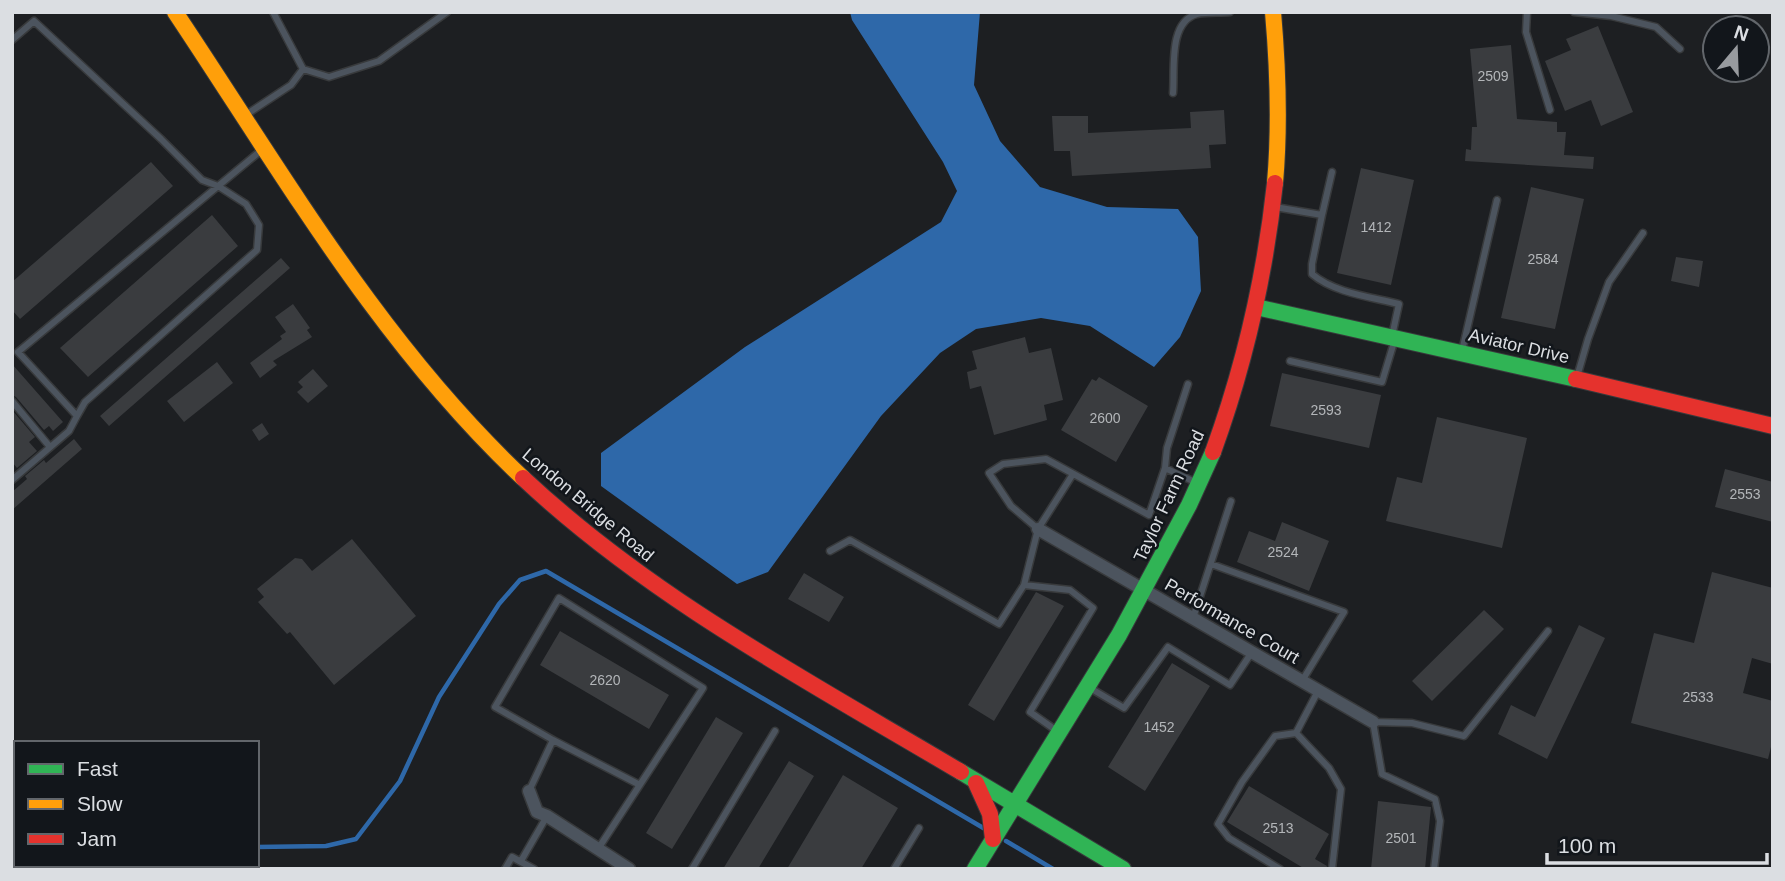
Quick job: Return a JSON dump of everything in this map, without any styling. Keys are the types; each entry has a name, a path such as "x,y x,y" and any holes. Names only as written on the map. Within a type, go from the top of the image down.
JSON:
{"street":[{"name":"London Bridge Road","path":"175,12 360,289 410,354 487,441 558,509 646,580 711,623 1124,869"},
{"name":"Taylor Farm Road","path":"975,869 1089,688 1144,590 1211,457 1230,402 1256,307 1273,206 1278,162 1280,98 1273,12"},
{"name":"Aviator Drive","path":"1256,307 1462,352 1773,426"},
{"name":"Performance Court","path":"1038,529 1373,722"},
{"path":"976,782 990,814 993,839"},
{"path":"529,791 537,812 629,869"}],"lane":[{"path":"12,480 69,430 85,402 257,250 259,225 246,204 218,186 202,180 34,21 30,12"},
{"path":"273,12 303,69 329,77 379,61 447,12"},
{"path":"1173,93 1176,37 1182,22 1196,14 1230,12"},
{"path":"1527,12 1526,32 1550,110"},
{"path":"1574,12 1611,16 1656,27 1680,49"},
{"path":"12,40 34,21"},
{"path":"245,115 291,85 303,69"},
{"path":"77,416 18,352 266,147"},
{"path":"1290,361 1382,382 1394,337 1399,304 1335,287 1319,281 1312,274 1332,172"},
{"path":"1462,352 1497,200"},
{"path":"1273,206 1322,215"},
{"path":"1577,379 1609,282 1643,233"},
{"path":"1038,529 1011,506 989,473 1003,464 1046,459 1149,515 1188,384"},
{"path":"12,401 50,447"},
{"path":"1165,468 1198,484"},
{"path":"830,551 850,540 999,624 1024,585 1038,529 1073,474"},
{"path":"1193,618 1231,501"},
{"path":"1211,564 1344,612 1303,681"},
{"path":"1024,585 1070,590 1093,608 1030,712 1060,733"},
{"path":"598,850 638,784 703,688 559,598 495,707 638,784"},
{"path":"1434,869 1440,821 1435,799 1382,774 1373,722 1412,723 1464,736 1548,631"},
{"path":"1089,688 1124,708 1168,647 1230,685 1252,652"},
{"path":"1296,733 1318,691"},
{"path":"692,869 775,732"},
{"path":"1280,869 1229,838 1218,824 1242,782 1275,736 1296,733"},
{"path":"1296,733 1329,768 1341,789 1332,869"},
{"path":"529,791 553,740"},
{"path":"521,861 547,816"},
{"path":"894,869 919,828"},
{"path":"505,869 512,857 534,869"}],"water":[{"path":"850,12 980,12 974,85 1000,141 1040,187 1107,207 1178,209 1198,237 1201,291 1180,337 1154,367 1090,326 1041,318 976,329 940,353 881,416 768,572 737,584 601,486 601,453 745,347 941,222 957,191 943,162 852,20"}],"building":[{"path":"1598,26 1633,112 1601,126 1591,100 1565,111 1545,61 1571,50 1566,39"},
{"path":"1511,45 1517,119 1557,122 1557,132 1566,132 1564,155 1594,157 1593,169 1465,161 1466,149 1471,150 1472,127 1477,127 1470,49"},
{"path":"1224,110 1226,144 1209,145 1211,168 1072,176 1070,151 1054,151 1052,116 1088,116 1088,133 1191,128 1190,112"},
{"path":"151,162 173,186 20,319 12,310 12,282"},
{"path":"1361,168 1414,180 1391,285 1337,273"},
{"path":"1531,187 1584,199 1555,329 1501,318"},
{"path":"212,215 238,246 88,377 60,348"},
{"path":"1676,257 1703,261 1699,287 1671,281"},
{"path":"281,258 290,268 109,426 100,416"},
{"path":"293,304 310,328 307,330 312,337 273,361 277,365 260,378 250,363 282,339 280,336 286,332 275,317"},
{"path":"1025,337 1029,353 1051,348 1063,400 1044,405 1047,420 994,435 981,386 970,389 967,372 977,369 972,351"},
{"path":"217,362 233,383 184,422 167,401"},
{"path":"12,364 63,422 53,431 49,426 44,430 12,395"},
{"path":"313,369 328,386 308,403 297,392 303,387 298,382"},
{"path":"1282,373 1381,395 1369,448 1270,426"},
{"path":"1099,377 1148,406 1116,462 1061,430 1092,379 1096,381"},
{"path":"12,410 35,437 29,442 37,451 17,468 12,462"},
{"path":"1437,417 1527,438 1502,548 1386,521 1397,477 1422,483"},
{"path":"262,423 269,434 259,441 252,430"},
{"path":"74,439 82,449 12,510 12,492 27,479 25,476 44,460 46,463"},
{"path":"1725,469 1773,482 1773,522 1715,507"},
{"path":"1282,522 1329,541 1309,591 1237,562 1249,531 1275,541"},
{"path":"352,539 416,616 334,685 290,632 287,634 258,602 264,597 257,589 295,558 302,559 312,571"},
{"path":"1712,572 1773,588 1773,664 1752,658 1743,693 1773,701 1773,739 1768,759 1631,723 1654,633 1694,643"},
{"path":"804,573 844,597 829,622 788,599"},
{"path":"1036,592 1064,606 994,721 968,705"},
{"path":"1484,610 1504,629 1432,701 1412,681"},
{"path":"1579,625 1605,638 1547,759 1498,734 1511,705 1535,717"},
{"path":"560,631 669,695 649,729 540,665"},
{"path":"1172,663 1210,686 1145,791 1108,767"},
{"path":"716,717 743,733 672,849 646,833"},
{"path":"789,761 814,776 758,869 723,869"},
{"path":"843,775 898,808 861,869 787,869"},
{"path":"1249,786 1329,834 1315,859 1327,866 1326,869 1305,869 1227,822"},
{"path":"1378,801 1431,807 1425,869 1371,869"}],"waterway":[{"path":"259,847 326,846 356,839 400,781 439,697 499,604 520,580 546,571 985,829"},
{"path":"1006,841 1053,869"}],"traffic: fast":[{"path":"1256,307 1576,379"},
{"path":"975,869 1119,635 1189,505 1213,452"},
{"path":"961,772 1123,869"}],"traffic: slow":[{"path":"175,12 295,195 379,314 424,372 523,478"},
{"path":"1273,12 1278,98 1275,183"}],"traffic: jam":[{"path":"1213,452 1235,386 1252,319 1266,252 1275,183"},
{"path":"1576,379 1773,426"},
{"path":"523,478 573,522 678,600 734,637 961,772"},
{"path":"976,783 990,814 993,839"}]}
